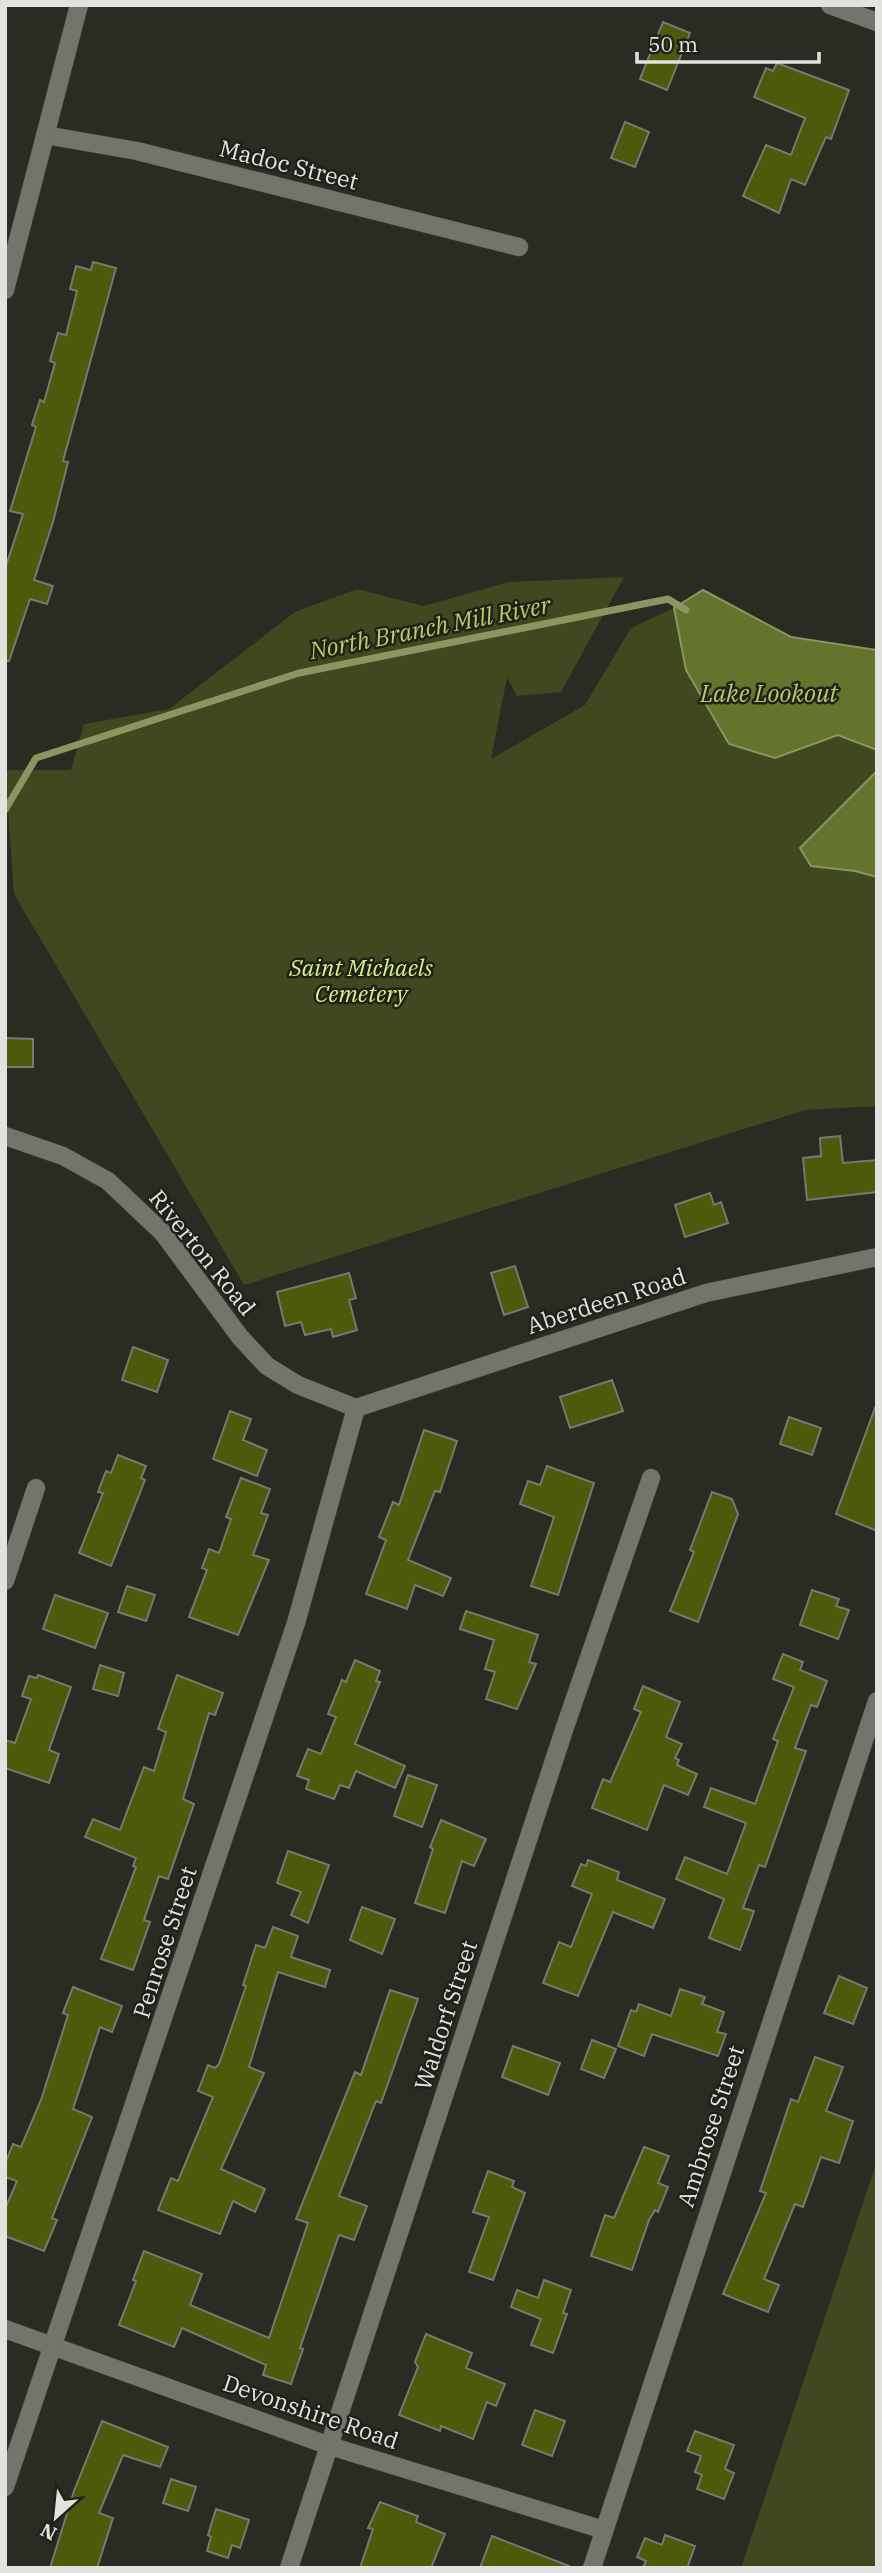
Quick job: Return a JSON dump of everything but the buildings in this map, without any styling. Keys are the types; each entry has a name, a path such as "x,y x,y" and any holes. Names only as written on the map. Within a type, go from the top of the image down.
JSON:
{"street":[{"path":"5,290 79,5"},
{"path":"830,5 877,22"},
{"name":"Madoc Street","path":"45,135 137,151 519,247"},
{"name":"Riverton Road","path":"5,1136 63,1156 108,1181 163,1233 240,1337 267,1366 307,1389 356,1408"},
{"name":"Aberdeen Road","path":"356,1408 706,1293 877,1257"},
{"name":"Penrose Street","path":"5,2487 292,1636 356,1408"},
{"name":"Waldorf Street","path":"289,2568 561,1740 651,1479"},
{"path":"5,1581 36,1488"},
{"name":"Ambrose Street","path":"592,2568 877,1701"},
{"name":"Devonshire Road","path":"5,2329 330,2446 604,2530"}],"green space":[{"name":"Saint Michaels Cemetery","path":"624,577 561,692 517,696 507,677 491,759 585,705 631,628 674,608 686,670 775,758 838,735 877,750 876,772 800,848 877,877 877,1106 805,1110 244,1285 14,894 5,770 71,770 84,724 169,709 295,612 357,589 423,606 509,582"},
{"path":"877,2161 877,2568 741,2568"}],"water":[{"name":"Lake Lookout","path":"703,590 791,637 877,650 877,750 838,735 775,758 729,744 686,670 674,608"},
{"name":"Lake Lookout","path":"877,753 877,877 855,871 811,866 800,848 876,772"}],"waterway":[{"name":"North Branch Mill River","path":"5,810 36,758 299,673 668,599 686,610"}]}
